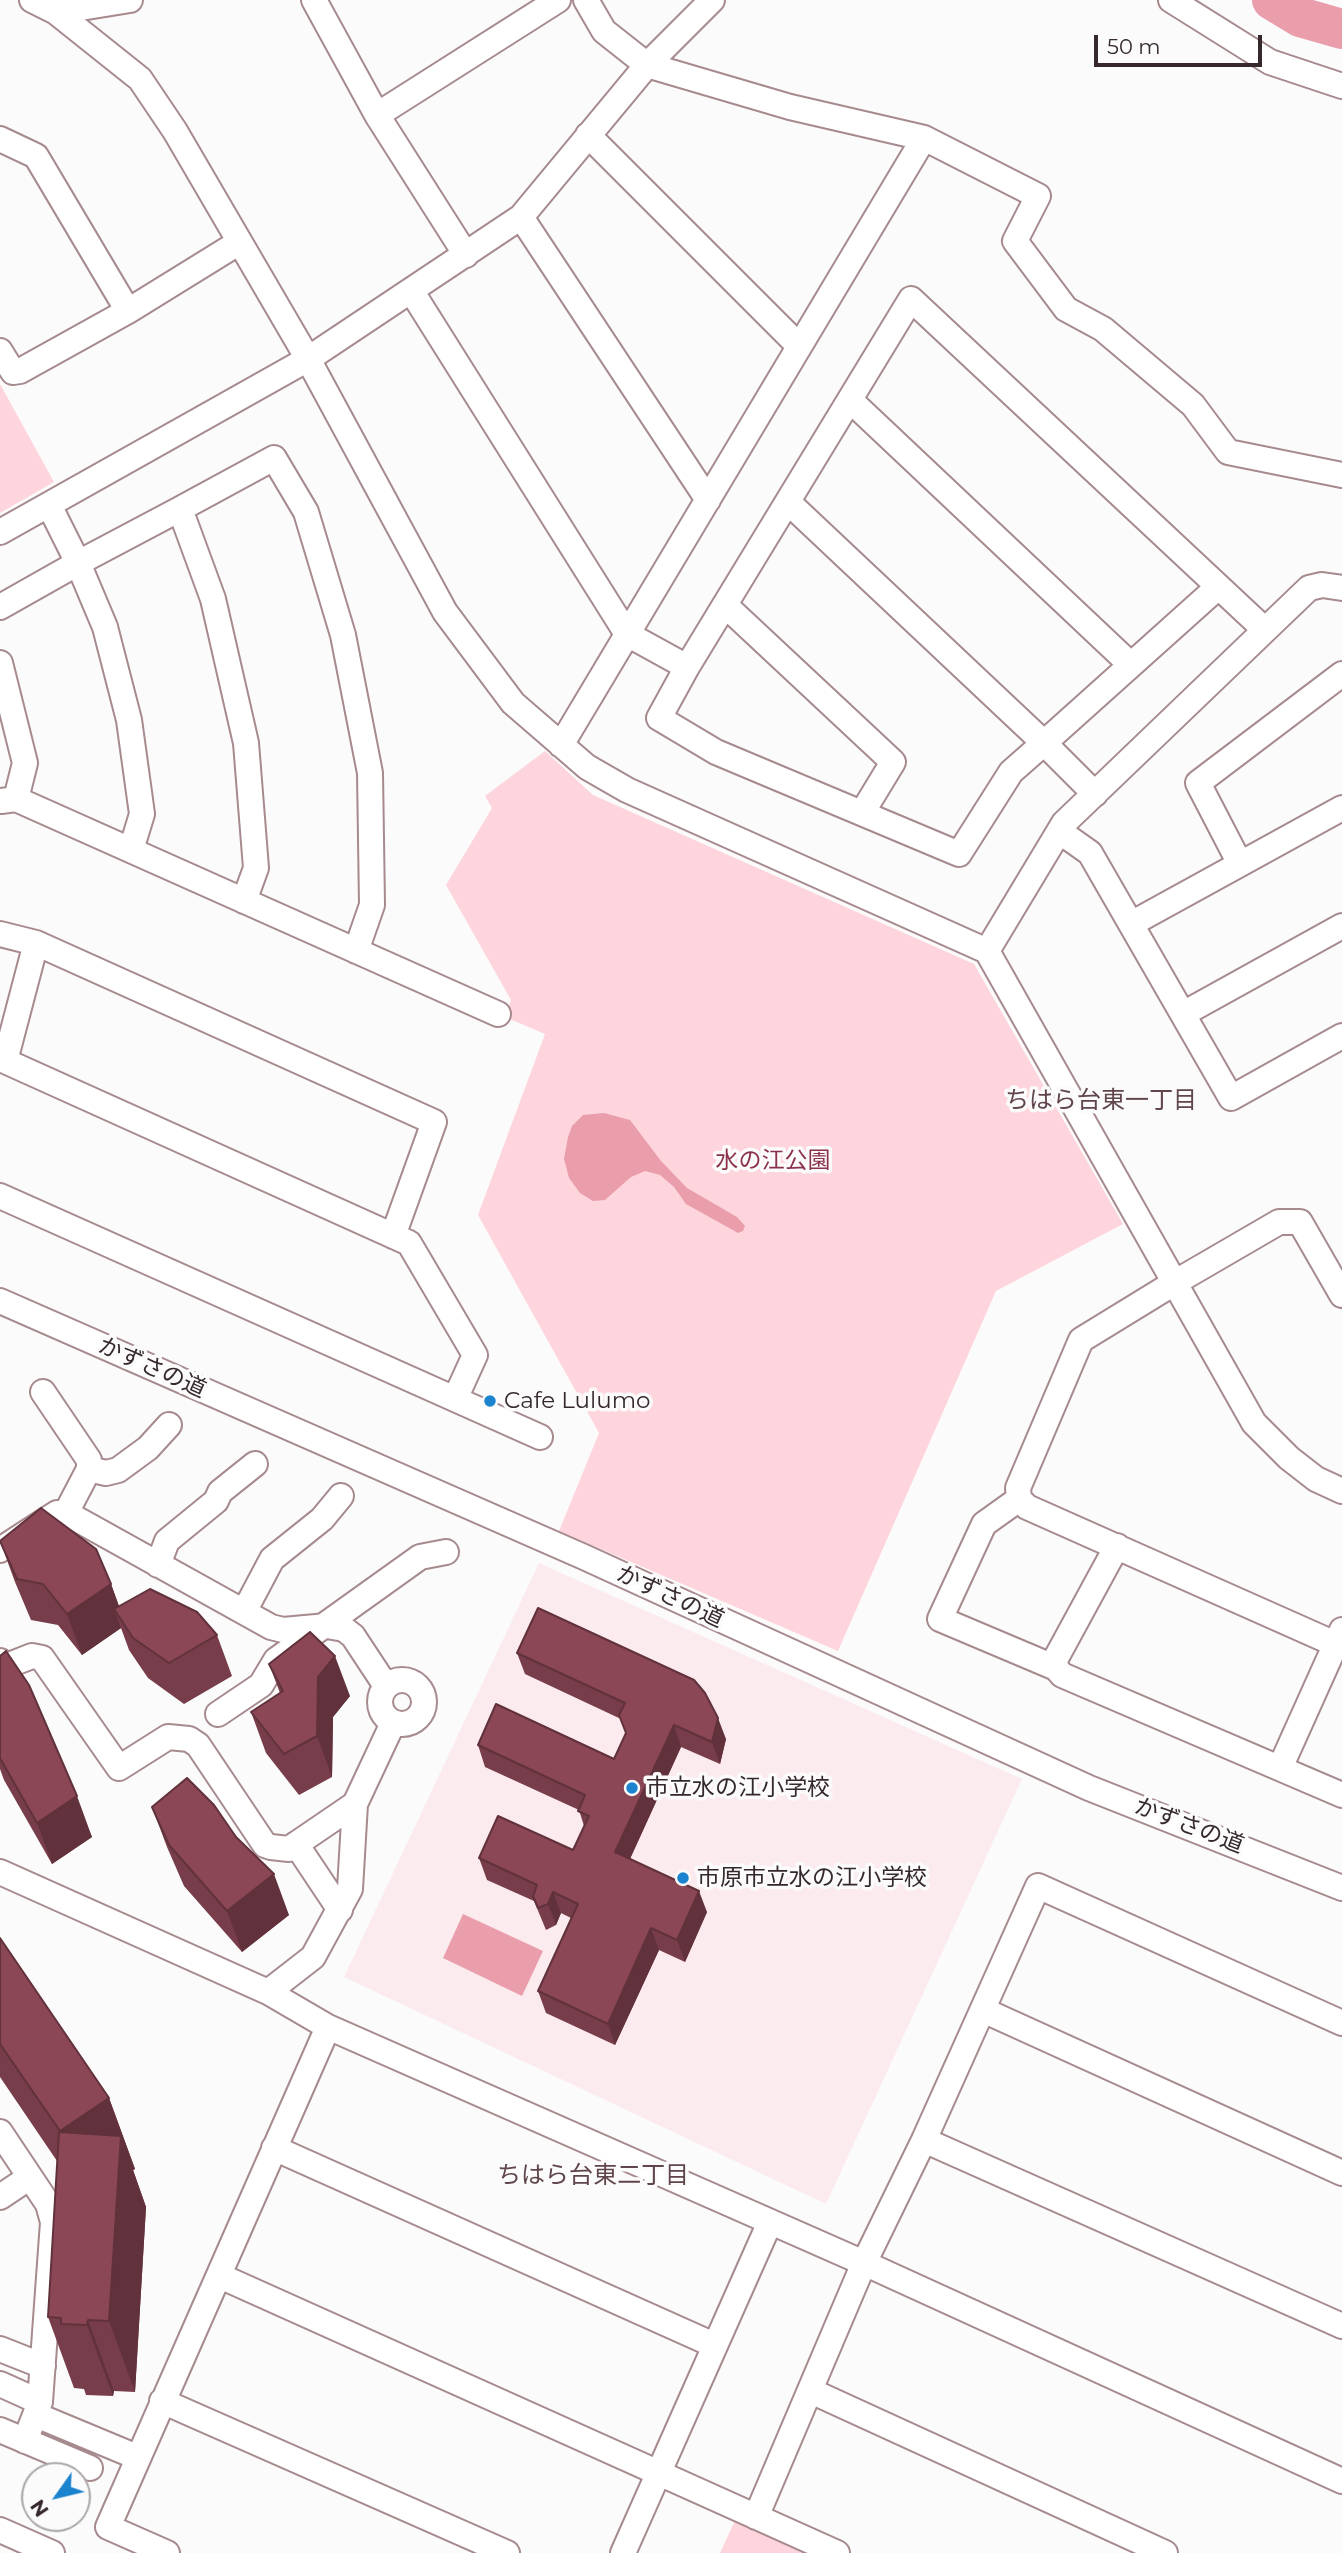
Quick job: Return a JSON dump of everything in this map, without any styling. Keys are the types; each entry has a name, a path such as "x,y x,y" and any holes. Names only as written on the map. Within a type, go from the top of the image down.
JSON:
{"street":[{"path":"32,0 55,12 140,79 175,131 308,359 445,612 513,703 587,766 627,790 987,951 1254,1423 1289,1458 1316,1479 1342,1491"},
{"path":"55,12 130,0"},
{"path":"314,0 377,115 466,255"},
{"path":"377,115 558,0"},
{"path":"586,0 604,31 647,65 790,107 923,138 1038,196 1015,241 1066,309 1102,329 1193,405 1228,452 1342,475"},
{"path":"0,533 308,359 521,217 647,65 712,0"},
{"path":"1171,0 1270,62 1342,86"},
{"path":"588,135 799,346"},
{"path":"561,745 923,138"},
{"path":"0,139 36,156 128,311"},
{"path":"521,217 708,500"},
{"path":"0,351 13,372 20,371 128,311 238,243"},
{"path":"412,292 627,634 687,667"},
{"path":"1219,587 1011,772 959,854 716,752 659,718 687,667 911,299 1265,630"},
{"path":"850,400 1131,665"},
{"path":"0,607 274,458 306,512 343,635 370,772 372,905 356,951"},
{"path":"788,502 1095,794"},
{"path":"48,505 78,563 105,627 129,720 142,814 131,850"},
{"path":"180,509 213,599 246,743 256,868 244,901"},
{"path":"987,951 1059,831 1095,794 1309,588 1322,584 1342,588"},
{"path":"725,605 893,762 862,813"},
{"path":"0,663 24,763 8,800 131,850 498,1014"},
{"path":"1240,862 1198,783 1342,674"},
{"path":"1131,924 1342,808"},
{"path":"1059,831 1090,853 1231,1098 1342,1036"},
{"path":"1183,1014 1342,926"},
{"path":"0,934 36,943 434,1122 393,1236"},
{"path":"36,943 2,1071 409,1243 475,1355 455,1399"},
{"path":"0,1196 540,1437"},
{"path":"1280,1768 1340,1640 1027,1507 1019,1499 1018,1488 1081,1340 1174,1283 1279,1222 1300,1222 1342,1295"},
{"name":"かずさの道","path":"0,1301 584,1557 1089,1788 1342,1888"},
{"path":"43,1392 89,1460 89,1469 66,1513"},
{"path":"89,1469 106,1473 118,1470 148,1448 169,1425"},
{"path":"158,1564 167,1541 216,1501 220,1492 255,1464"},
{"path":"245,1610 272,1559 322,1519 341,1496"},
{"path":"1019,1499 984,1524 940,1619 1056,1668 1062,1675 1342,1795"},
{"path":"0,1550 57,1513 66,1513 245,1610 271,1627 283,1630 327,1626 344,1629 353,1636 386,1686"},
{"path":"1056,1668 1055,1660 1117,1546"},
{"path":"218,1714 261,1685 276,1660 421,1557 446,1552"},
{"path":"0,1661 4,1667 32,1656 43,1658 119,1768 168,1737 189,1739 198,1745 265,1844 289,1849 355,1804"},
{"path":"402,1680 411,1682 423,1694 422,1712 418,1718 402,1725 393,1723 381,1711 380,1702 386,1686 402,1680"},
{"path":"268,1992 313,1957 350,1889 355,1804 393,1723"},
{"path":"296,1844 340,1910"},
{"path":"0,1872 268,1992 328,2027 864,2263 1342,2481"},
{"path":"756,2517 864,2263 924,2140 1038,1886 1342,2023"},
{"path":"983,2010 1342,2173"},
{"path":"167,2553 108,2527 328,2027"},
{"path":"0,2132 48,2204 52,2222 38,2408 25,2441"},
{"path":"924,2140 1342,2326"},
{"path":"274,2148 714,2345"},
{"path":"0,2197 30,2177"},
{"path":"624,2553 770,2222"},
{"path":"220,2276 837,2553"},
{"path":"0,2349 43,2366"},
{"path":"0,2385 38,2408 137,2457"},
{"path":"811,2392 1165,2553"},
{"path":"162,2401 507,2553"},
{"path":"0,2430 76,2462"},
{"path":"0,2530 52,2553"}],"shaded area":[{"path":"604,1113 630,1120 661,1161 687,1188 737,1217 745,1226 743,1231 738,1233 686,1204 674,1187 660,1175 645,1171 631,1177 605,1200 593,1201 580,1193 569,1178 564,1159 568,1137 572,1126 583,1115"},
{"name":"市原市立水の江小学校","path":"539,1563 1022,1779 826,2204 344,1977"},
{"path":"463,1914 543,1951 522,1996 443,1958"}],"green space":[{"path":"0,384 54,482 0,513"},
{"name":"水の江公園","path":"545,751 593,795 974,964 1123,1224 996,1291 838,1651 559,1531 599,1433 478,1215 545,1034 505,1017 511,1000 446,885 492,808 485,796"},
{"path":"737,2516 819,2553 720,2553"}],"building":[{"path":"41,1508 96,1549 111,1584 67,1614 43,1584 17,1579 0,1541"},
{"path":"150,1589 197,1612 217,1635 169,1663 133,1638 114,1609"},
{"path":"538,1608 694,1680 705,1693 718,1718 712,1742 674,1725 615,1852 699,1891 677,1940 651,1928 608,2024 538,1991 578,1904 553,1892 548,1904 538,1908 533,1896 537,1885 479,1858 498,1816 573,1850 589,1816 578,1811 585,1795 478,1745 496,1704 614,1759 626,1733 619,1715 625,1703 517,1653"},
{"path":"310,1632 335,1656 318,1677 317,1736 284,1754 251,1712 283,1691 269,1664"},
{"path":"6,1651 29,1685 77,1796 37,1823 0,1758 0,1656"},
{"path":"187,1778 214,1805 236,1837 274,1874 227,1911 169,1845 152,1807"},
{"path":"0,1938 109,2098 60,2131 0,2044"},
{"path":"59,2132 121,2136 109,2321 88,2320 87,2325 61,2324 61,2318 48,2317"}],"waterway":[{"path":"1272,0 1300,17 1342,29"}],"place":[{"name":"Cafe Lulumo","path":"490,1401"},
{"name":"市立水の江小学校","path":"632,1788"},
{"name":"市原市立水の江小学校","path":"683,1878"}],"district":[{"name":"ちはら台東一丁目","path":"1101,1101"},
{"name":"ちはら台東二丁目","path":"593,2176"}]}
